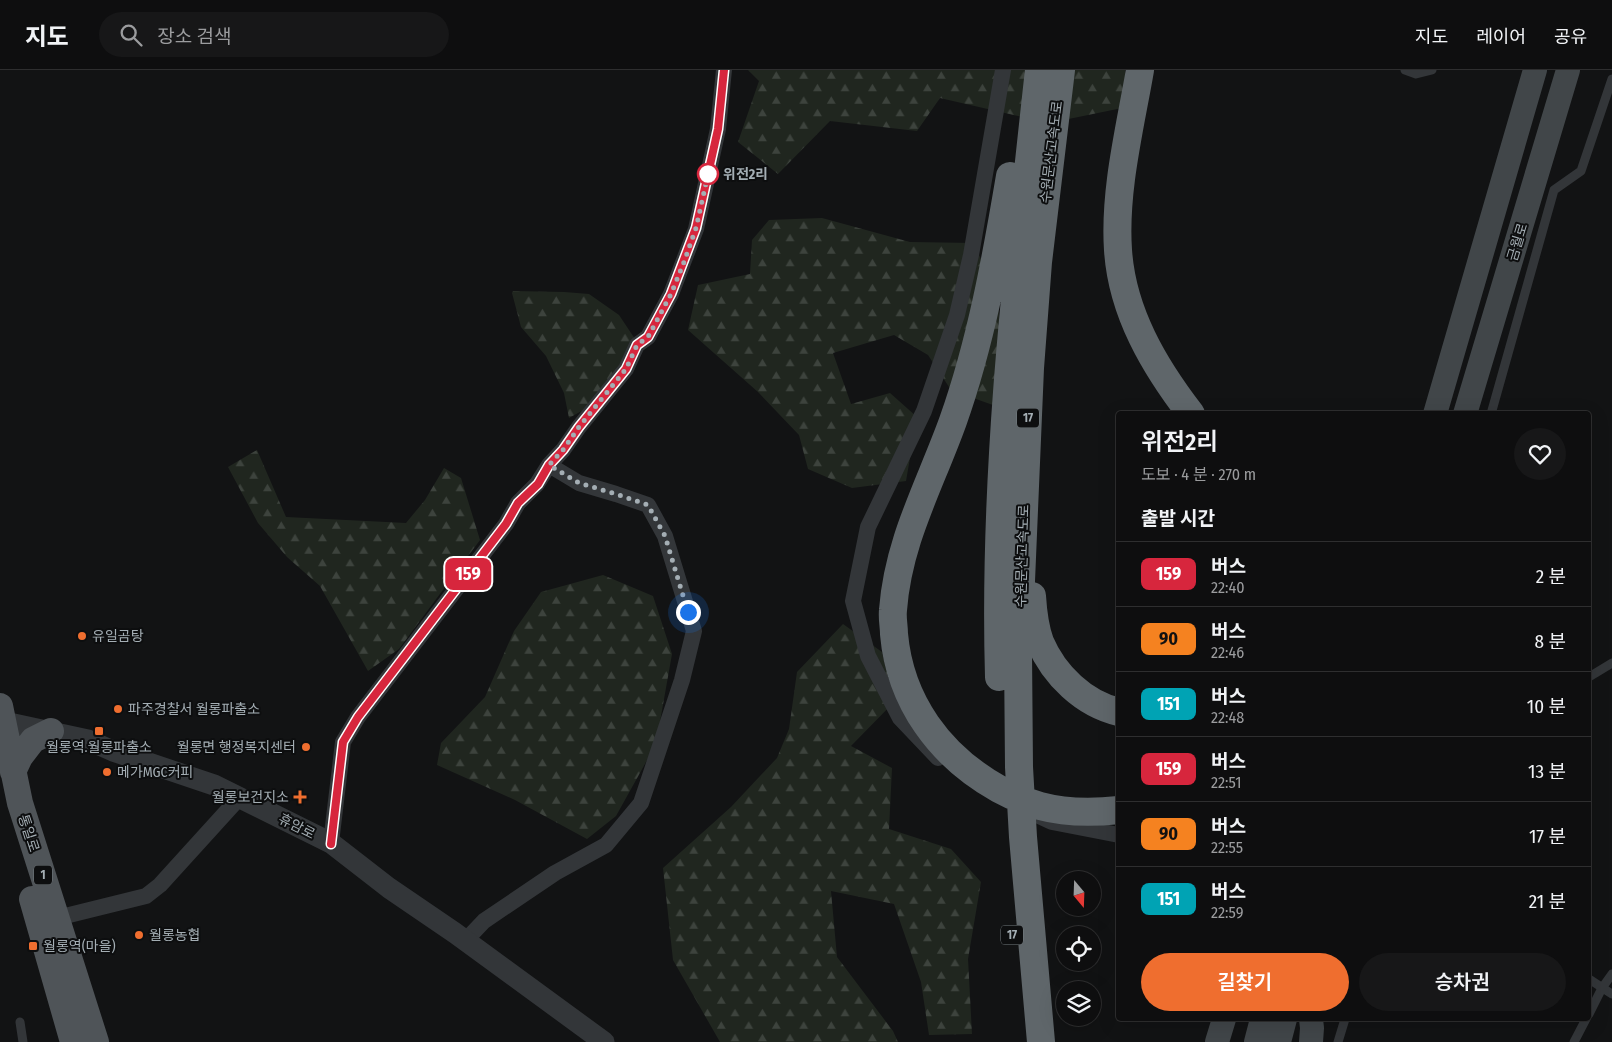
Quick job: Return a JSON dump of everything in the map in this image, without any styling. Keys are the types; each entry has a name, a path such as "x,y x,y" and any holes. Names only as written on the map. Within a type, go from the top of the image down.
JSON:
{"highway":[{"path":"1033,70 1024,98 996,258 975,348 953,421 908,534 896,576 892,613 895,646 901,672 909,694 922,718 939,741 959,762 975,774 1013,796 1038,806 1064,811 1116,810"},
{"name":"수원문산고속도로","path":"1039,70 1023,210 1009,369 999,528 999,670 1010,763 1013,833 1041,1042"},
{"name":"수원문산고속도로","path":"1010,763 1018,652 1030,368 1038,262 1061,70"},
{"path":"1126,70 1110,157 1102,227 1106,275 1115,310 1127,341 1144,371 1171,411"},
{"path":"1140,70 1122,174 1118,220 1118,251 1123,283 1132,315 1143,343 1159,370 1189,411"},
{"path":"1024,496 1033,615 1040,642 1056,671 1080,693 1094,704 1116,711"},
{"name":"수원문산고속도로","path":"1013,833 1009,899 1022,1042"}],"main road":[{"path":"1436,411 1535,70"},
{"name":"금월로","path":"1466,411 1568,70"},
{"path":"1422,411 1452,355"},
{"path":"1480,364 1486,396 1482,411"},
{"name":"통일로","path":"1,716 7,775 7,809 73,1042"},
{"path":"7,775 34,740 52,732"},
{"name":"통일로","path":"7,775 20,803 96,1042"},
{"path":"1217,1042 1223,1021"},
{"path":"1234,1042 1239,1021"},
{"path":"1256,1042 1261,1021"},
{"path":"1279,1042 1284,1021"},
{"path":"1295,1042 1300,1021"},
{"path":"1311,1021 1311,1042"}],"street":[{"path":"331,844 343,742 358,717 506,524 518,503 538,484 549,465 563,450 626,369 637,345 648,337 671,294 696,228 718,129 724,70"},
{"path":"1003,70 971,255 957,315 924,411 868,527 853,601 868,656 900,718 942,762 980,788 1052,822 1116,834"},
{"path":"466,941 484,921 555,874 606,845 641,803 682,680 694,631 665,536 648,505 579,483 549,465"},
{"name":"휴암로","path":"1,716 52,732 88,740 113,751 214,785 331,844 604,1042"},
{"path":"56,918 146,896 160,885 239,798"}],"lane":[{"path":"1405,70 1416,74 1432,70"},
{"path":"1491,411 1554,190 1581,171 1612,79"},
{"path":"1591,676 1612,663"},
{"path":"1591,1010 1602,988 1612,974"},
{"path":"1591,980 1612,994"},
{"path":"1338,1042 1344,1021"},
{"path":"1574,1042 1585,1021"},
{"path":"20,1022 23,1042"}],"green space":[{"path":"748,70 1125,70 1127,107 1049,123 940,98 917,131 830,121 778,174 738,142 759,81"},
{"path":"822,218 910,242 973,243 998,293 1004,409 951,390 928,355 894,335 833,353 851,404 890,393 917,417 906,481 852,488 808,469 799,435 758,392 688,330 698,285 750,274 752,240 769,220"},
{"path":"513,291 589,294 619,315 635,339 619,378 587,408 569,418 564,393 546,356 521,327"},
{"path":"257,450 286,517 406,523 425,500 444,468 461,478 480,540 399,649 368,671 320,586 287,557 258,523 228,467"},
{"path":"603,575 653,596 672,654 656,744 616,816 587,839 515,800 437,765 441,743 485,697 514,631 541,592"},
{"path":"843,624 882,652 894,702 851,746 892,768 889,829 951,849 981,882 968,959 972,1034 929,1035 921,982 894,904 831,891 837,957 893,1031 898,1042 720,1042 673,960 663,868 731,807 777,758 789,729 797,672"}],"bus line":[{"name":"159","path":"331,844 343,742 358,717 506,524 518,503 538,484 549,465 563,450 626,369 637,345 648,337 671,294 696,228 718,129 724,70"}],"place":[{"name":"위전2리","path":"708,174"},
{"name":"유일곰탕","path":"82,636"},
{"name":"파주경찰서 월롱파출소","path":"118,709"},
{"name":"월롱역.월롱파출소","path":"99,731"},
{"name":"월롱면 행정복지센터","path":"306,747"},
{"name":"메가MGC커피","path":"107,772"},
{"name":"월롱보건지소","path":"300,797"},
{"name":"월롱농협","path":"139,935"},
{"name":"월롱역(마을)","path":"33,946"}],"route":[{"path":"688,612 665,536 648,505 579,483 549,465 563,450 626,369 637,345 648,337 671,294 684,262 696,228 709,170 708,174"}]}
